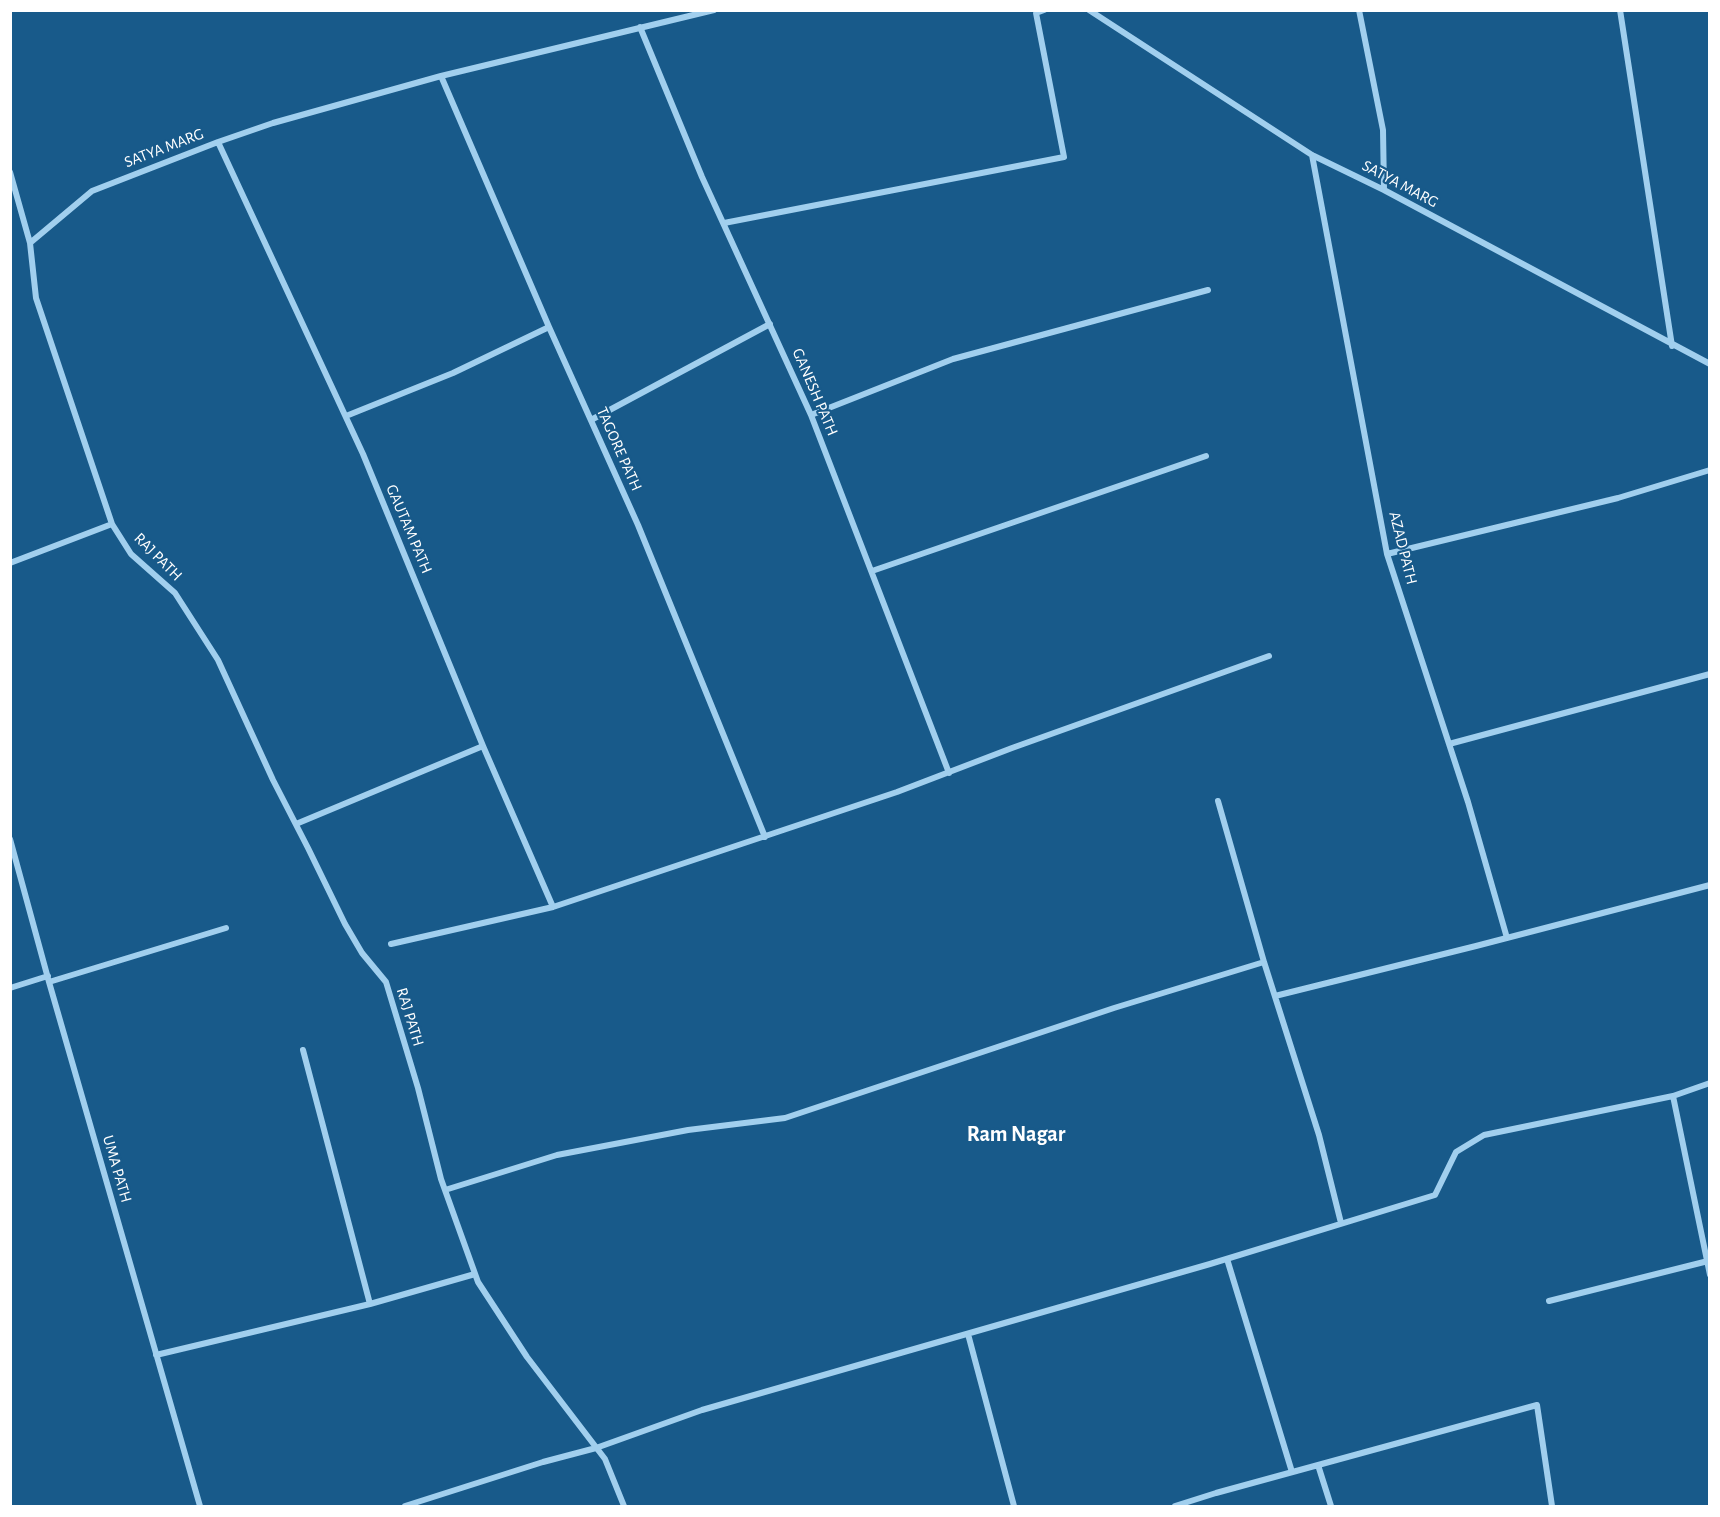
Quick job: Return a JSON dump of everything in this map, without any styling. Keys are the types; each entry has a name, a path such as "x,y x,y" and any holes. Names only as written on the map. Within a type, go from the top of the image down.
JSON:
{"street":[{"name":"SATYA MARG","path":"30,243 92,191 273,123 441,76 714,10"},
{"path":"724,223 1064,157 1036,13 1044,10"},
{"name":"SATYA MARG","path":"1089,10 1312,155 1384,190 1710,364"},
{"path":"1359,10 1383,130 1384,190"},
{"path":"1620,10 1672,345"},
{"name":"GANESH PATH","path":"640,27 724,223 812,415 949,773"},
{"name":"TAGORE PATH","path":"441,76 549,327 638,525 765,837"},
{"name":"GAUTAM PATH","path":"218,142 346,416 483,746 553,907"},
{"name":"AZAD PATH","path":"1312,155 1387,554 1449,744 1507,938"},
{"path":"10,172 30,243 36,298 112,524 10,563"},
{"path":"812,415 953,359 1208,290"},
{"path":"591,420 770,324"},
{"path":"346,416 453,373 549,327"},
{"path":"872,571 1206,456"},
{"path":"1387,554 1618,498 1710,470"},
{"name":"RAJ PATH","path":"112,524 131,554 175,593 218,660 273,780 345,924 362,953 386,982 418,1088 445,1190 477,1282 527,1357 604,1460 624,1506"},
{"path":"391,944 553,907 949,773 1011,748 1269,656"},
{"path":"1449,744 1710,674"},
{"path":"296,824 483,746"},
{"path":"1218,801 1264,962 1319,1135 1341,1223"},
{"name":"UMA PATH","path":"10,838 200,1506"},
{"path":"1275,996 1710,885"},
{"path":"10,988 226,928"},
{"path":"445,1190 558,1155 688,1130 785,1118 1114,1008 1264,962"},
{"path":"303,1050 370,1304"},
{"path":"405,1506 543,1462 596,1448 702,1410 1227,1259 1435,1195 1456,1152 1484,1135 1673,1096 1710,1083"},
{"path":"1673,1096 1710,1275"},
{"path":"1227,1259 1292,1472"},
{"path":"1549,1301 1708,1261"},
{"path":"156,1355 370,1304 475,1274"},
{"path":"968,1334 1014,1506"},
{"path":"1175,1506 1537,1406 1552,1506"},
{"path":"1318,1465 1330,1506"}],"district":[{"name":"Ram Nagar","path":"1016,1134"}]}
